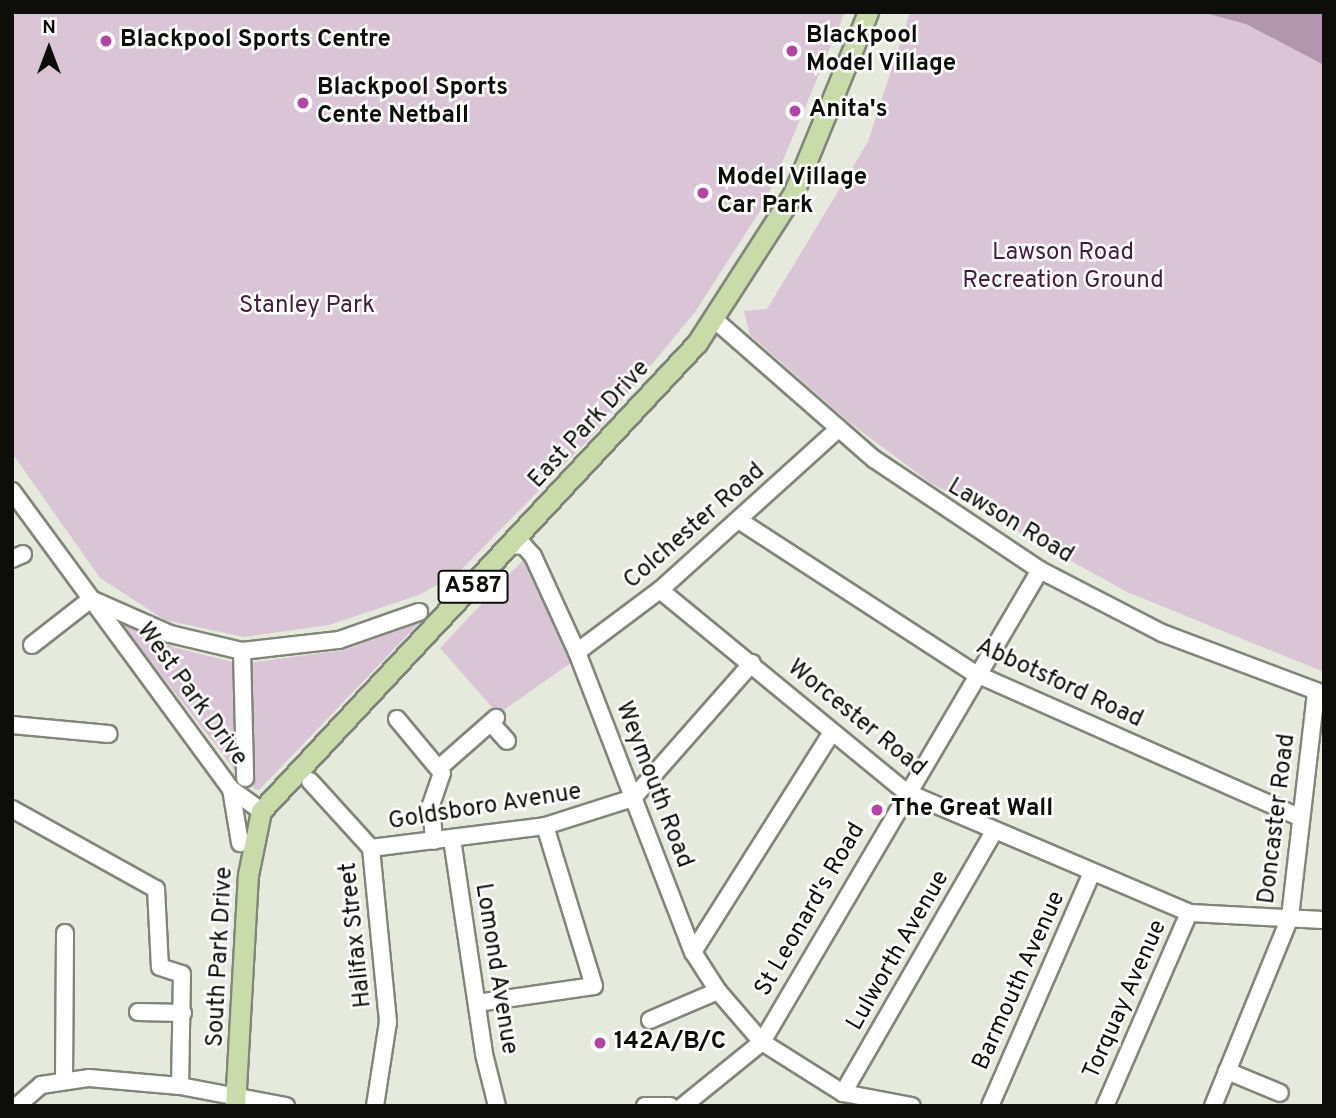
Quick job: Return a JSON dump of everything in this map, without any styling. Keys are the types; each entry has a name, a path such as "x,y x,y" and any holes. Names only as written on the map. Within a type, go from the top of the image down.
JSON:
{"main road":[{"name":"East Park Drive","path":"261,811 510,545 608,445 715,320 793,194 868,12"},
{"name":"South Park Drive","path":"236,1101 248,875 261,811"}],"street":[{"name":"Lawson Road","path":"715,320 837,430 945,512 1040,570 1162,633 1320,692"},
{"name":"Colchester Road","path":"577,652 660,590 740,521 837,430"},
{"name":"West Park Drive","path":"12,491 231,789 261,811"},
{"name":"Abbotsford Road","path":"740,521 974,673 1301,818"},
{"name":"Weymouth Road","path":"510,545 529,550 577,652 693,952 719,991 762,1042 843,1093"},
{"name":"St Leonard's Road","path":"683,1106 762,1042 974,673 1040,570"},
{"name":"Worcester Road","path":"660,590 906,792 1091,875 1189,913 1324,920"},
{"name":"West Park Drive","path":"91,599 170,634 242,651"},
{"path":"32,645 91,599"},
{"path":"245,778 242,651 339,640 419,612"},
{"path":"633,798 752,663"},
{"name":"Doncaster Road","path":"1213,1106 1290,918 1301,818 1320,692"},
{"path":"439,768 494,720 507,741"},
{"path":"12,724 109,734"},
{"path":"405,726 439,768 442,781 431,805 434,841"},
{"path":"693,952 832,732"},
{"name":"Halifax Street","path":"310,782 371,848 388,1022 375,1106"},
{"name":"South Park Drive","path":"231,789 240,843"},
{"name":"Goldsboro Avenue","path":"371,848 545,826 633,798"},
{"path":"12,809 156,889 159,965 181,971 183,1013 180,1086"},
{"path":"477,1003 594,986 545,826"},
{"name":"Lulworth Avenue","path":"843,1093 993,831"},
{"name":"Lomond Avenue","path":"452,838 477,1003 497,1106"},
{"name":"Barmouth Avenue","path":"990,1106 1091,875"},
{"name":"Torquay Avenue","path":"1105,1106 1189,913"},
{"path":"64,1080 65,933"},
{"path":"650,1020 719,991"},
{"path":"138,1012 183,1013"},
{"path":"1227,1071 1280,1093"},
{"path":"17,1097 64,1080 180,1086 236,1101 286,1106"},
{"path":"843,1093 912,1106"},
{"path":"645,1106 670,1106"}],"green space":[{"name":"Stanley Park","path":"12,12 845,12 765,203 695,312 595,433 458,573 419,595 329,625 244,637 165,620 100,578 12,453"},
{"name":"Lawson Road Recreation Ground","path":"910,12 1324,12 1324,672 1127,592 931,483 850,423 750,335 744,311 767,309 868,142"},
{"path":"524,559 572,662 498,714 440,648"},
{"path":"118,619 173,647 233,662 237,773"},
{"path":"419,623 259,790 254,789 249,663 344,650"}],"shaded area":[{"path":"1324,12 1324,65 1246,24 1205,13"}],"place":[{"name":"Blackpool Sports Centre","path":"106,41"},
{"name":"Blackpool Model Village","path":"792,51"},
{"name":"Blackpool Sports Cente Netball","path":"303,103"},
{"name":"Anita's","path":"795,111"},
{"name":"Model Village Car Park","path":"703,193"},
{"name":"The Great Wall","path":"877,810"},
{"name":"142A/B/C","path":"600,1043"}]}
